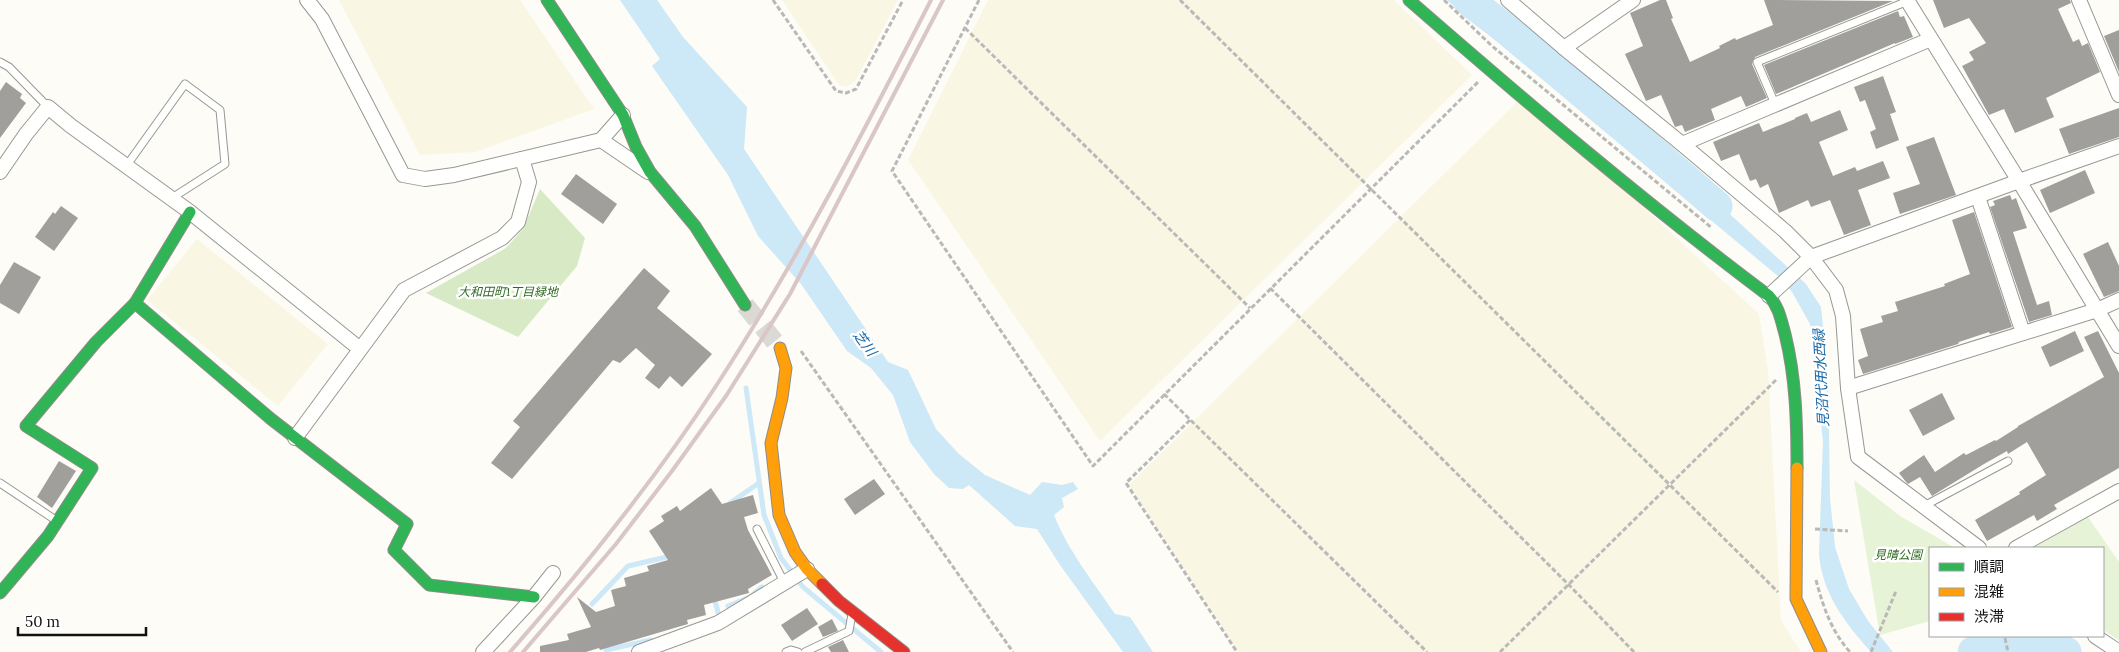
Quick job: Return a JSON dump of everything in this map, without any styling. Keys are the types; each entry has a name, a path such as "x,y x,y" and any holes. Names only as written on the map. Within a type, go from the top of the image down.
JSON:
{"street":[{"path":"307,0 322,18 403,174 426,179 454,176 601,140 623,115"},
{"path":"547,0 623,115 636,147 650,172 695,226 745,305"},
{"path":"1409,0 1667,218 1769,296 1777,305 1792,363 1797,421 1796,599 1821,652"},
{"path":"1508,0 1785,231 1811,257 1836,290 1843,316 1848,388 1858,456 1978,547"},
{"path":"1564,48 1633,0"},
{"path":"1907,0 2119,346"},
{"path":"2079,0 2119,95"},
{"path":"1682,144 1931,39"},
{"path":"0,172 26,134 48,107 71,126 172,198 360,349"},
{"path":"601,140 650,172"},
{"path":"1769,296 1811,257 2119,146"},
{"path":"295,438 404,290 502,238 518,222 529,182 522,160"},
{"path":"1978,197 2023,333"},
{"path":"0,593 48,536 92,468 26,426 96,342 135,303 190,212"},
{"path":"1848,388 2097,310 2119,300"},
{"path":"135,303 271,419 407,524 394,550 429,585 534,597"},
{"path":"780,348 786,368 782,398 771,443 779,514 795,552 807,569 853,612 904,652"},
{"path":"2018,547 2119,491"},
{"path":"638,652 718,623 807,569"},
{"path":"483,652 534,597 553,572"},
{"path":"2096,637 2119,652"}],"lane":[{"path":"1775,104 1756,62 1907,0"},
{"path":"0,62 9,67 48,107"},
{"path":"127,165 185,84 220,110 225,164 172,198"},
{"path":"1924,506 2008,461"},
{"path":"0,483 57,522"},
{"path":"757,529 785,584"},
{"path":"805,652 849,631 853,612"},
{"path":"786,652 791,650 798,652"}],"path":[{"path":"773,0 836,91 846,93 856,89 904,0"},
{"path":"980,0 892,171 1093,466 1490,70"},
{"path":"1180,0 1785,599"},
{"path":"1444,0 1492,46 1718,233"},
{"path":"965,28 1250,308"},
{"path":"1270,288 1569,584 1634,652"},
{"path":"800,350 1013,652"},
{"path":"1500,652 1792,363"},
{"path":"1164,394 1427,652"},
{"path":"1190,420 1126,483 1237,652"},
{"path":"1814,529 1848,531"},
{"path":"1815,577 1825,614 1850,652"},
{"path":"1871,652 1896,591"},
{"path":"2005,638 2008,652"}],"shaded area":[{"path":"339,0 520,0 594,109 476,152 420,155"},
{"path":"782,0 898,0 856,80 846,87 839,85"},
{"path":"988,0 1394,0 1472,75 1100,441 908,160"},
{"path":"1523,96 1759,314 1768,369 1781,621 1801,652 1239,652 1129,485"},
{"path":"197,239 328,344 278,406 147,300"}],"green space":[{"name":"大和田町1丁目緑地","path":"540,189 585,238 577,266 518,337 426,293 506,248 523,229"},
{"name":"見晴公園","path":"1854,480 1900,516 1953,547 1929,547 1929,621 1880,635"},
{"path":"2088,517 2119,562 2119,640 2104,631 2104,547 2034,547"}],"water":[{"name":"芝川","path":"620,0 657,0 683,37 747,107 744,149 888,362 908,370 936,429 959,454 985,475 1030,495 1042,482 1062,485 1073,482 1078,489 1062,498 1064,507 1054,515 1059,528 1115,614 1130,617 1153,652 1123,652 1060,565 1037,529 1015,526 969,485 963,489 949,488 934,474 910,442 893,395 871,368 847,351 801,284 758,236 728,175 652,66 660,59"},
{"path":"1447,0 1462,0 1506,33 1515,43 1540,60 1539,64 1553,71 1576,93 1673,170 1696,183 1806,284 1821,307 1828,373 1830,498 1835,547 1849,589 1868,621 1893,652 1871,652 1852,630 1836,607 1821,568 1819,554 1823,441 1810,324 1792,292 1779,277"},
{"path":"2045,644 2083,652 1967,652 1982,647"}],"building":[{"path":"1660,0 1666,0 1673,18 1671,19 1690,62 1720,48 1719,46 1735,38 1736,40 1773,25 1764,0 1893,1 1755,57 1752,64 1767,98 1746,107 1741,96 1711,109 1715,120 1685,132 1682,125 1675,127 1661,95 1646,101 1625,54 1643,46 1630,13"},
{"path":"1933,0 2070,0 2071,3 2058,9 2073,42 2079,39 2082,46 2088,43 2100,72 2046,98 2054,117 2015,133 2004,109 1989,115 1962,66 1974,60 1969,52 1986,43 1969,18 1944,28"},
{"path":"1898,11 1900,17 1904,16 1913,37 1776,94 1764,65"},
{"path":"2119,30 2119,72 2104,36"},
{"path":"1883,76 1896,112 1890,114 1899,140 1876,149 1870,132 1876,129 1865,100 1860,102 1854,87"},
{"path":"6,82 22,94 20,98 26,103 0,138 0,91"},
{"path":"2119,108 2119,137 2069,154 2059,129"},
{"path":"1840,110 1848,130 1819,142 1833,176 1855,167 1857,171 1883,161 1890,178 1858,190 1871,225 1844,235 1830,200 1811,207 1808,200 1779,213 1768,184 1760,188 1756,179 1750,181 1739,154 1721,161 1713,142 1759,123 1763,132 1807,113 1811,122"},
{"path":"1934,137 1956,195 1900,214 1893,193 1920,184 1906,147"},
{"path":"2085,170 2095,193 2050,213 2040,190"},
{"path":"576,174 617,204 603,224 561,194"},
{"path":"2010,195 2012,200 2016,198 2027,228 2013,232 2037,305 2049,301 2052,315 2029,322 1990,207 1995,205 1993,201"},
{"path":"61,206 78,218 54,251 35,237 53,212 55,214"},
{"path":"1974,212 2012,327 1990,334 1989,332 1959,342 1958,344 1863,374 1858,360 1868,356 1860,329 1883,322 1881,316 1898,311 1895,302 1945,286 1944,284 1970,274 1952,220"},
{"path":"2108,242 2119,266 2119,291 2104,297 2083,254"},
{"path":"14,262 41,277 19,314 0,303 0,285"},
{"path":"644,268 670,291 657,308 712,354 682,387 670,376 659,389 645,378 655,365 636,348 620,363 613,360 512,479 491,463 520,427 513,421"},
{"path":"2075,331 2084,351 2050,367 2041,347"},
{"path":"2098,331 2119,373 2119,468 2054,505 2057,509 2037,521 2034,515 1987,541 1975,520 2020,494 2019,492 2046,475 2027,442 2008,454 2007,451 1984,464 1932,496 1920,477 1908,484 1899,473 1924,455 1935,472 1964,453 1966,455 1996,441 2018,426 2104,377 2084,337"},
{"path":"1942,393 1955,419 1923,436 1909,410"},
{"path":"59,461 76,471 52,508 37,497"},
{"path":"874,479 885,494 855,515 844,499"},
{"path":"711,488 722,504 753,495 758,513 744,517 748,530 772,575 748,589 749,593 704,605 706,615 687,620 688,624 600,650 599,648 586,652 540,652 540,646 569,640 567,634 591,627 577,597 596,612 615,606 611,590 626,586 624,578 649,571 647,566 668,560 649,531 664,521 661,516 677,506 680,511"},
{"path":"807,608 818,624 792,641 781,625"},
{"path":"832,619 838,631 823,637 818,627"},
{"path":"843,640 849,652 831,652 828,647"}],"waterway":[{"name":"見沼代用水西緑","path":"1468,0 1543,57 1717,206"},
{"path":"746,388 764,515 781,558 803,587 881,652"},
{"path":"730,503 759,483"},
{"path":"592,604 628,566 671,556"},
{"path":"728,606 750,597 762,587"},
{"path":"714,597 720,620"},
{"path":"606,650 651,640"},
{"path":"1973,652 1995,647 2020,645 2046,646 2066,652"}],"tunnel":[{"path":"745,305 780,348"}],"railway":[{"path":"510,652 618,523 693,421 716,386 802,244 855,147 931,0"},
{"path":"523,652 616,544 726,396 790,294 943,0"}],"traffic: fast":[{"path":"547,0 623,115 636,147 650,172 695,226 745,305"},
{"path":"1409,0 1586,151 1769,296 1781,319 1792,367 1796,417 1797,468"},
{"path":"0,593 48,536 92,468 26,426 96,342 135,303 190,212"},
{"path":"135,303 271,419 407,524 394,550 429,585 534,597"}],"traffic: slow":[{"path":"780,348 786,368 782,398 771,443 779,515 795,552 807,569 822,584"},
{"path":"1797,468 1796,599 1821,652"}],"traffic: jam":[{"path":"822,584 839,601 904,652"}]}
